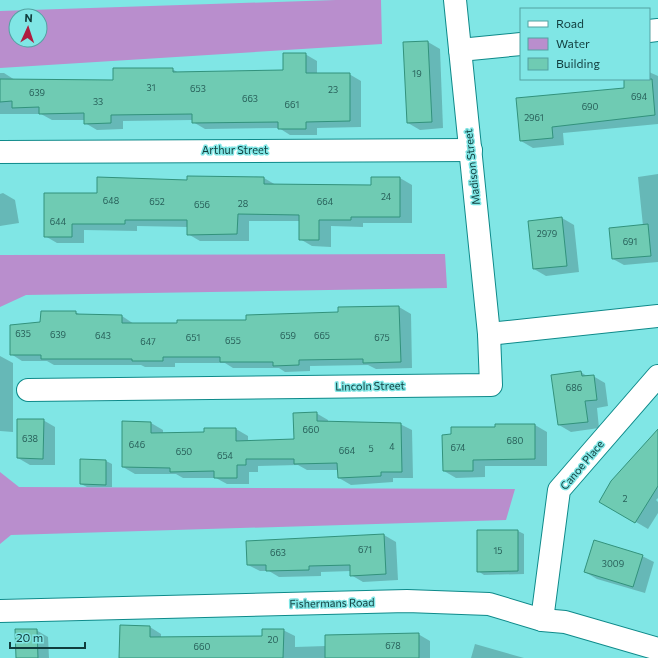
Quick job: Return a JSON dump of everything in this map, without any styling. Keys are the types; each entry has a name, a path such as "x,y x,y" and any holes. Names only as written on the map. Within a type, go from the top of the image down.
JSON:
{"street":[{"name":"Madison Street","path":"455,0 489,334"},
{"path":"460,50 520,44"},
{"name":"Arthur Street","path":"0,152 471,150"},
{"path":"489,334 658,316"},
{"name":"Lincoln Street","path":"28,390 491,385 489,334"},
{"name":"Canoe Place","path":"542,620 559,490 658,376"},
{"name":"Fishermans Road","path":"0,611 407,601 489,604 542,620 565,622 658,649"}],"water":[{"path":"336,0 381,0 382,44 0,68 0,11 8,11 8,48 48,48 48,9"},
{"path":"445,254 447,288 26,295 0,307 0,255"},
{"path":"0,472 19,487 515,489 506,520 11,535 0,544"}],"building":[{"path":"428,41 432,122 407,123 403,42"},
{"path":"283,53 306,53 306,73 350,73 350,121 306,122 306,129 278,129 278,122 192,123 192,114 111,115 111,123 84,124 84,113 39,114 39,107 12,108 12,101 0,102 0,79 113,80 113,68 173,68 173,72 283,70"},
{"path":"652,79 655,115 552,127 553,138 520,141 516,98 624,88 624,80"},
{"path":"187,176 264,177 264,184 371,185 371,177 400,177 400,217 351,217 351,220 319,220 319,240 299,240 299,215 238,214 237,234 187,235 187,220 125,220 125,224 72,224 72,237 44,237 44,193 97,193 97,177 187,180"},
{"path":"562,217 567,266 533,269 528,221"},
{"path":"648,224 651,256 612,259 609,228"},
{"path":"399,306 401,362 363,363 363,359 299,360 299,365 273,366 273,362 220,362 220,357 163,357 163,361 132,361 132,359 41,359 41,355 10,355 10,325 40,322 41,311 76,311 76,314 122,315 122,323 177,323 177,320 246,320 246,315 338,312 338,307"},
{"path":"581,371 582,376 594,375 597,400 585,401 588,422 558,425 551,375"},
{"path":"317,412 317,421 401,423 402,472 381,472 381,476 338,478 337,463 294,464 294,459 246,459 246,465 237,465 237,478 214,478 214,471 170,472 170,468 122,467 122,421 151,422 151,433 204,432 204,428 236,428 236,441 294,439 293,413"},
{"path":"17,419 44,419 43,459 17,458"},
{"path":"495,424 535,424 535,459 473,460 473,471 443,471 442,435 451,434 451,427 495,427"},
{"path":"658,429 658,486 635,523 599,502 611,481"},
{"path":"80,459 106,460 106,485 80,484"},
{"path":"477,530 518,530 518,571 477,572"},
{"path":"384,534 386,574 350,576 350,565 309,566 309,570 266,571 266,565 247,565 246,541"},
{"path":"594,540 643,555 633,587 584,572"},
{"path":"120,625 150,626 150,637 262,636 262,629 284,629 283,658 119,658"},
{"path":"15,629 37,629 38,658 16,658"},
{"path":"419,633 419,658 325,658 325,635"}]}
